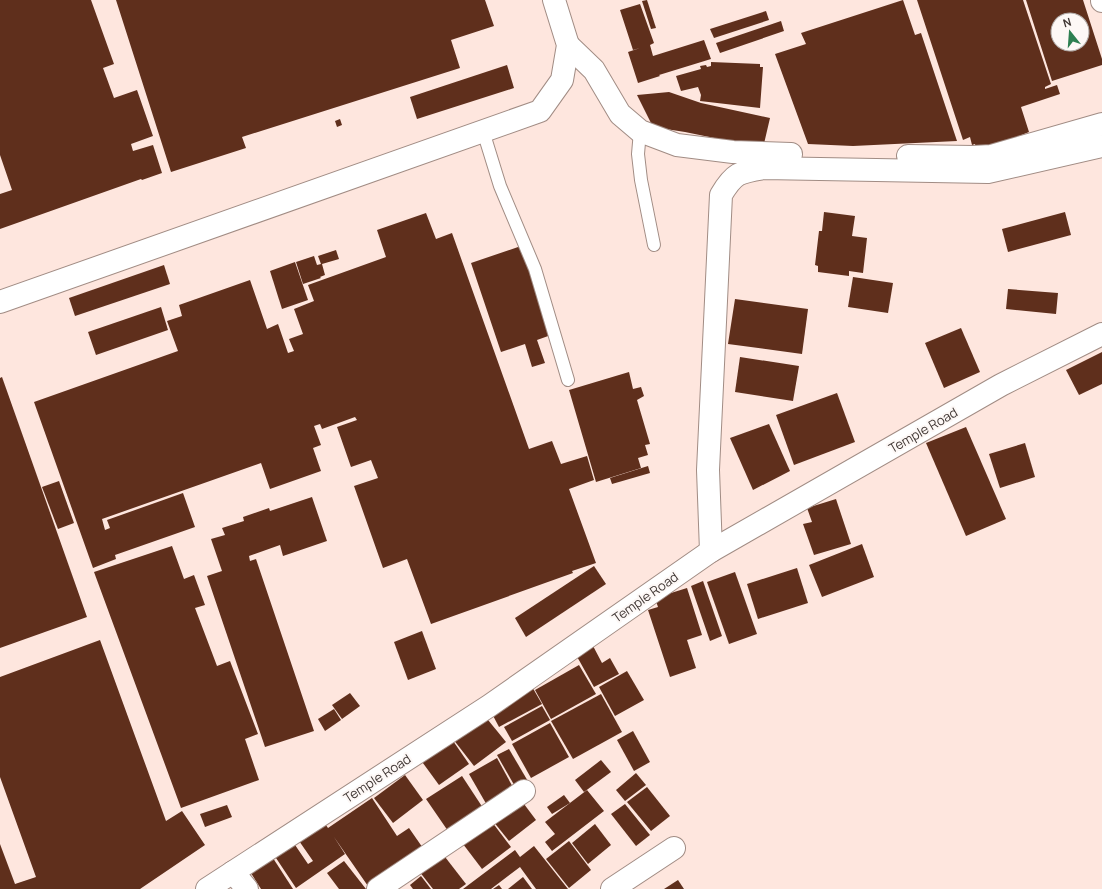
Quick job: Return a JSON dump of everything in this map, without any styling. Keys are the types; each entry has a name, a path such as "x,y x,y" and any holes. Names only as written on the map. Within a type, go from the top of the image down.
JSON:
{"street":[{"path":"0,302 540,110 562,80 568,44 558,1"},
{"path":"568,44 594,70 620,114 640,131 677,145 733,152 852,156 973,157 991,156 1102,124"},
{"path":"711,551 708,470 721,195 730,180 744,171 764,168 988,172 1102,146"},
{"name":"Temple Road","path":"207,889 488,706 711,551 1001,384 1102,334"},
{"path":"378,889 524,791"},
{"path":"612,889 674,848"},
{"path":"233,872 247,889"}],"lane":[{"path":"483,131 500,186 535,269 568,380"},
{"path":"640,131 638,154 639,167 654,245"}],"building":[{"path":"0,0 91,0 114,64 103,68 114,98 137,90 153,136 131,144 133,151 153,145 162,173 0,229 0,194 12,190 0,155"},
{"path":"116,0 485,0 494,26 451,40 460,68 242,137 246,148 171,172"},
{"path":"647,0 656,28 651,29 642,1"},
{"path":"903,0 915,35 921,33 957,141 853,146 808,144 775,54 806,44 801,33"},
{"path":"917,0 1023,0 1051,84 1045,87 1045,89 1057,85 1060,94 1021,107 1029,132 1019,136 1021,143 976,148 975,144 972,145 970,137 963,140"},
{"path":"1026,0 1083,0 1087,12 1050,12 1050,52 1090,52 1090,22 1102,59 1102,65 1052,81"},
{"path":"640,4 654,43 650,45 653,56 704,40 711,59 638,83 628,52 640,48 633,50 620,10"},
{"path":"766,11 769,20 714,38 710,29"},
{"path":"781,21 784,31 720,53 716,43"},
{"path":"711,62 760,64 760,67 763,67 760,108 700,101 701,95 698,87 681,91 676,76 701,69 700,66 711,66"},
{"path":"507,65 514,88 417,119 410,97"},
{"path":"669,92 701,103 770,118 763,148 653,127 637,95"},
{"path":"340,119 342,125 337,127 335,121"},
{"path":"824,212 855,216 852,236 867,238 863,273 849,271 849,276 818,272 818,266 815,265 819,231 822,231"},
{"path":"1065,212 1071,235 1008,252 1002,229"},
{"path":"426,213 436,239 452,233 529,449 552,441 561,464 587,456 594,480 569,489 596,563 572,571 573,573 431,624 407,559 383,568 354,486 378,478 371,460 351,467 337,427 357,420 355,417 322,429 320,424 314,426 321,445 313,448 321,471 270,489 261,463 102,519 105,530 110,528 107,520 183,493 195,527 115,555 116,559 93,568 34,402 178,351 167,321 182,316 179,305 250,280 267,329 278,324 288,353 294,351 289,339 303,334 294,309 314,301 308,285 386,257 377,230"},
{"path":"521,246 551,335 537,340 545,363 532,367 525,344 501,352 471,263"},
{"path":"336,250 339,259 322,264 325,275 320,277 321,278 303,284 296,262 314,256 317,265 321,264 318,256"},
{"path":"295,262 308,300 282,309 270,271"},
{"path":"164,265 170,284 75,316 69,298"},
{"path":"853,277 893,283 888,313 848,307"},
{"path":"1008,289 1058,293 1056,314 1006,309"},
{"path":"735,299 808,309 802,354 728,344"},
{"path":"161,307 168,330 96,355 88,332"},
{"path":"961,328 980,372 944,388 925,343"},
{"path":"1102,352 1102,384 1079,395 1066,370"},
{"path":"740,357 799,366 793,401 735,392"},
{"path":"629,372 633,389 641,387 644,396 637,400 650,444 645,445 648,455 638,458 641,468 596,482 569,390"},
{"path":"2,377 87,617 0,648 0,378"},
{"path":"837,393 855,442 794,465 776,415"},
{"path":"769,424 790,471 753,490 730,438"},
{"path":"966,427 1006,519 966,536 926,443"},
{"path":"1025,443 1035,477 1000,488 989,454"},
{"path":"648,466 650,473 612,484 610,478"},
{"path":"59,481 74,523 58,529 42,487"},
{"path":"312,497 327,541 283,556 280,545 249,556 250,561 256,559 314,731 265,747 207,576 222,571 211,539 225,535 222,528 244,521 243,517 269,508 270,511"},
{"path":"836,499 851,544 814,555 803,524 812,522 807,508"},
{"path":"862,544 874,577 822,597 809,565"},
{"path":"172,546 184,579 194,575 205,605 195,608 217,666 230,661 258,734 245,739 259,780 181,808 94,572"},
{"path":"594,566 606,584 526,637 515,618"},
{"path":"797,568 808,603 758,619 747,584"},
{"path":"735,572 757,634 729,644 707,582"},
{"path":"703,581 722,636 710,641 691,586"},
{"path":"687,588 702,635 687,640 696,668 670,677 648,610 658,607 655,598"},
{"path":"422,631 436,669 408,680 394,642"},
{"path":"100,640 166,821 182,811 205,845 140,889 0,889 0,844 15,884 36,877 0,777 0,677"},
{"path":"592,644 602,663 610,658 619,674 594,687 575,653"},
{"path":"579,665 596,694 551,719 535,690"},
{"path":"627,671 644,700 615,716 599,687"},
{"path":"531,685 542,704 499,727 489,708"},
{"path":"350,693 360,706 342,719 332,705"},
{"path":"601,694 622,732 573,759 551,721"},
{"path":"542,706 550,720 512,741 504,727"},
{"path":"334,709 341,720 325,731 318,719"},
{"path":"484,715 506,742 474,766 453,739"},
{"path":"550,723 569,757 531,778 512,744"},
{"path":"633,731 650,762 634,771 617,740"},
{"path":"451,738 469,764 439,785 420,759"},
{"path":"509,749 529,783 517,790 497,755"},
{"path":"497,758 515,791 488,807 469,774"},
{"path":"601,760 611,772 584,792 575,780"},
{"path":"636,773 646,785 625,801 616,790"},
{"path":"405,775 423,800 393,823 374,798"},
{"path":"462,776 483,808 448,831 426,799"},
{"path":"647,787 670,816 651,831 627,802"},
{"path":"587,790 604,811 552,851 545,842 555,834 545,822"},
{"path":"564,795 570,803 552,814 547,807"},
{"path":"372,798 397,836 409,828 425,851 370,889 334,837 345,854 296,888 274,855 293,842 308,864 313,861 297,838 323,821 328,828"},
{"path":"521,800 536,820 509,841 493,821"},
{"path":"625,804 650,835 636,846 611,814"},
{"path":"227,805 232,817 205,827 200,814"},
{"path":"492,822 511,847 482,869 463,844"},
{"path":"595,824 611,845 588,864 572,843"},
{"path":"569,841 591,870 569,888 546,859"},
{"path":"534,846 568,889 536,889 520,867 491,889 463,889 515,850 520,857"},
{"path":"442,853 466,884 459,889 433,889 419,871"},
{"path":"271,855 293,889 261,889 249,870"},
{"path":"344,861 366,889 339,889 327,873"},
{"path":"421,876 431,889 413,889 410,885"},
{"path":"523,877 532,889 508,889"},
{"path":"678,880 684,889 664,889"},
{"path":"499,885 502,889 493,889"}]}
